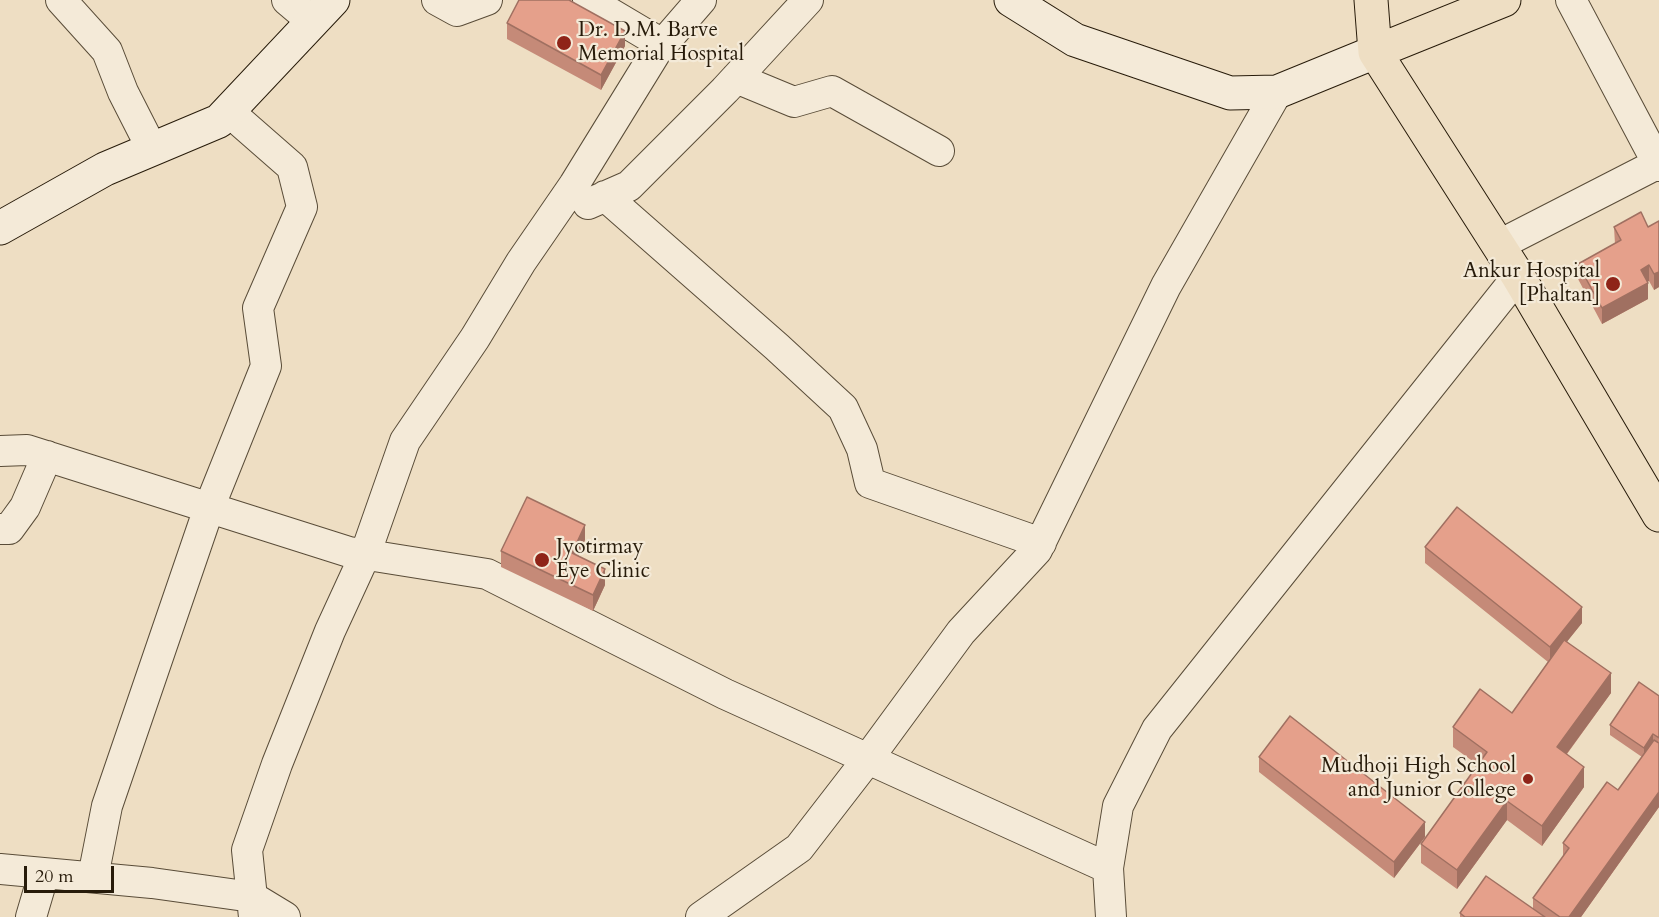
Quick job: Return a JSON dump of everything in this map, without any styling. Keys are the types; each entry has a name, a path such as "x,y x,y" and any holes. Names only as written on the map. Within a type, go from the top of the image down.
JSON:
{"main road":[{"path":"1371,0 1375,52 1499,245 1659,515"},
{"path":"1375,52 1504,0"}],"street":[{"path":"61,0 107,51 123,92 152,149"},
{"path":"0,228 105,169 219,121 323,11 287,0"},
{"path":"437,0 457,11 487,0"},
{"path":"588,0 662,44"},
{"path":"253,907 247,850 277,764 312,675 365,555 405,441 475,338 521,262 574,186 656,51 701,0"},
{"path":"551,219 629,186 736,78 808,0"},
{"path":"1011,0 1075,40 1230,93 1278,92 1375,52"},
{"path":"1499,245 1659,165 1571,0"},
{"path":"736,78 794,102 832,91 939,151"},
{"path":"701,917 799,848 961,632 1037,550 1166,286 1278,92"},
{"path":"93,877 107,806 209,508 266,366 258,308 302,207 292,167 228,111"},
{"path":"605,196 843,408 862,449 870,483 1041,543"},
{"path":"1111,917 1108,868 1118,806 1157,729 1518,276"},
{"path":"1,448 27,450 349,552 487,574 725,694 1108,868"},
{"path":"0,529 9,529 25,507 47,456"},
{"path":"0,868 152,883 285,917"},
{"path":"31,917 44,873"}],"building":[{"path":"519,0 569,0 625,31 601,75 507,23"},
{"path":"1641,212 1648,227 1659,221 1659,272 1654,274 1649,265 1641,270 1648,283 1602,308 1578,264 1621,240 1614,227"},
{"path":"527,497 585,525 572,553 605,569 593,595 501,551"},
{"path":"1457,507 1582,607 1550,647 1425,547"},
{"name":"Mudhoji High School and Junior College","path":"1564,640 1611,673 1557,747 1584,767 1542,826 1507,801 1457,870 1421,844 1487,752 1453,727 1480,689 1512,713"},
{"path":"1639,682 1659,696 1659,738 1653,734 1644,748 1610,725"},
{"path":"1290,716 1425,822 1394,862 1259,757"},
{"path":"1654,740 1659,743 1659,792 1569,917 1560,917 1533,898 1569,848 1563,843 1607,782 1618,790"},
{"path":"1486,876 1545,917 1465,917 1460,913"}],"place":[{"name":"Dr. D.M. Barve Memorial Hospital","path":"564,43"},
{"name":"Ankur Hospital [Phaltan]","path":"1613,284"},
{"name":"Jyotirmay Eye Clinic","path":"542,560"},
{"name":"Mudhoji High School and Junior College","path":"1528,779"}]}
